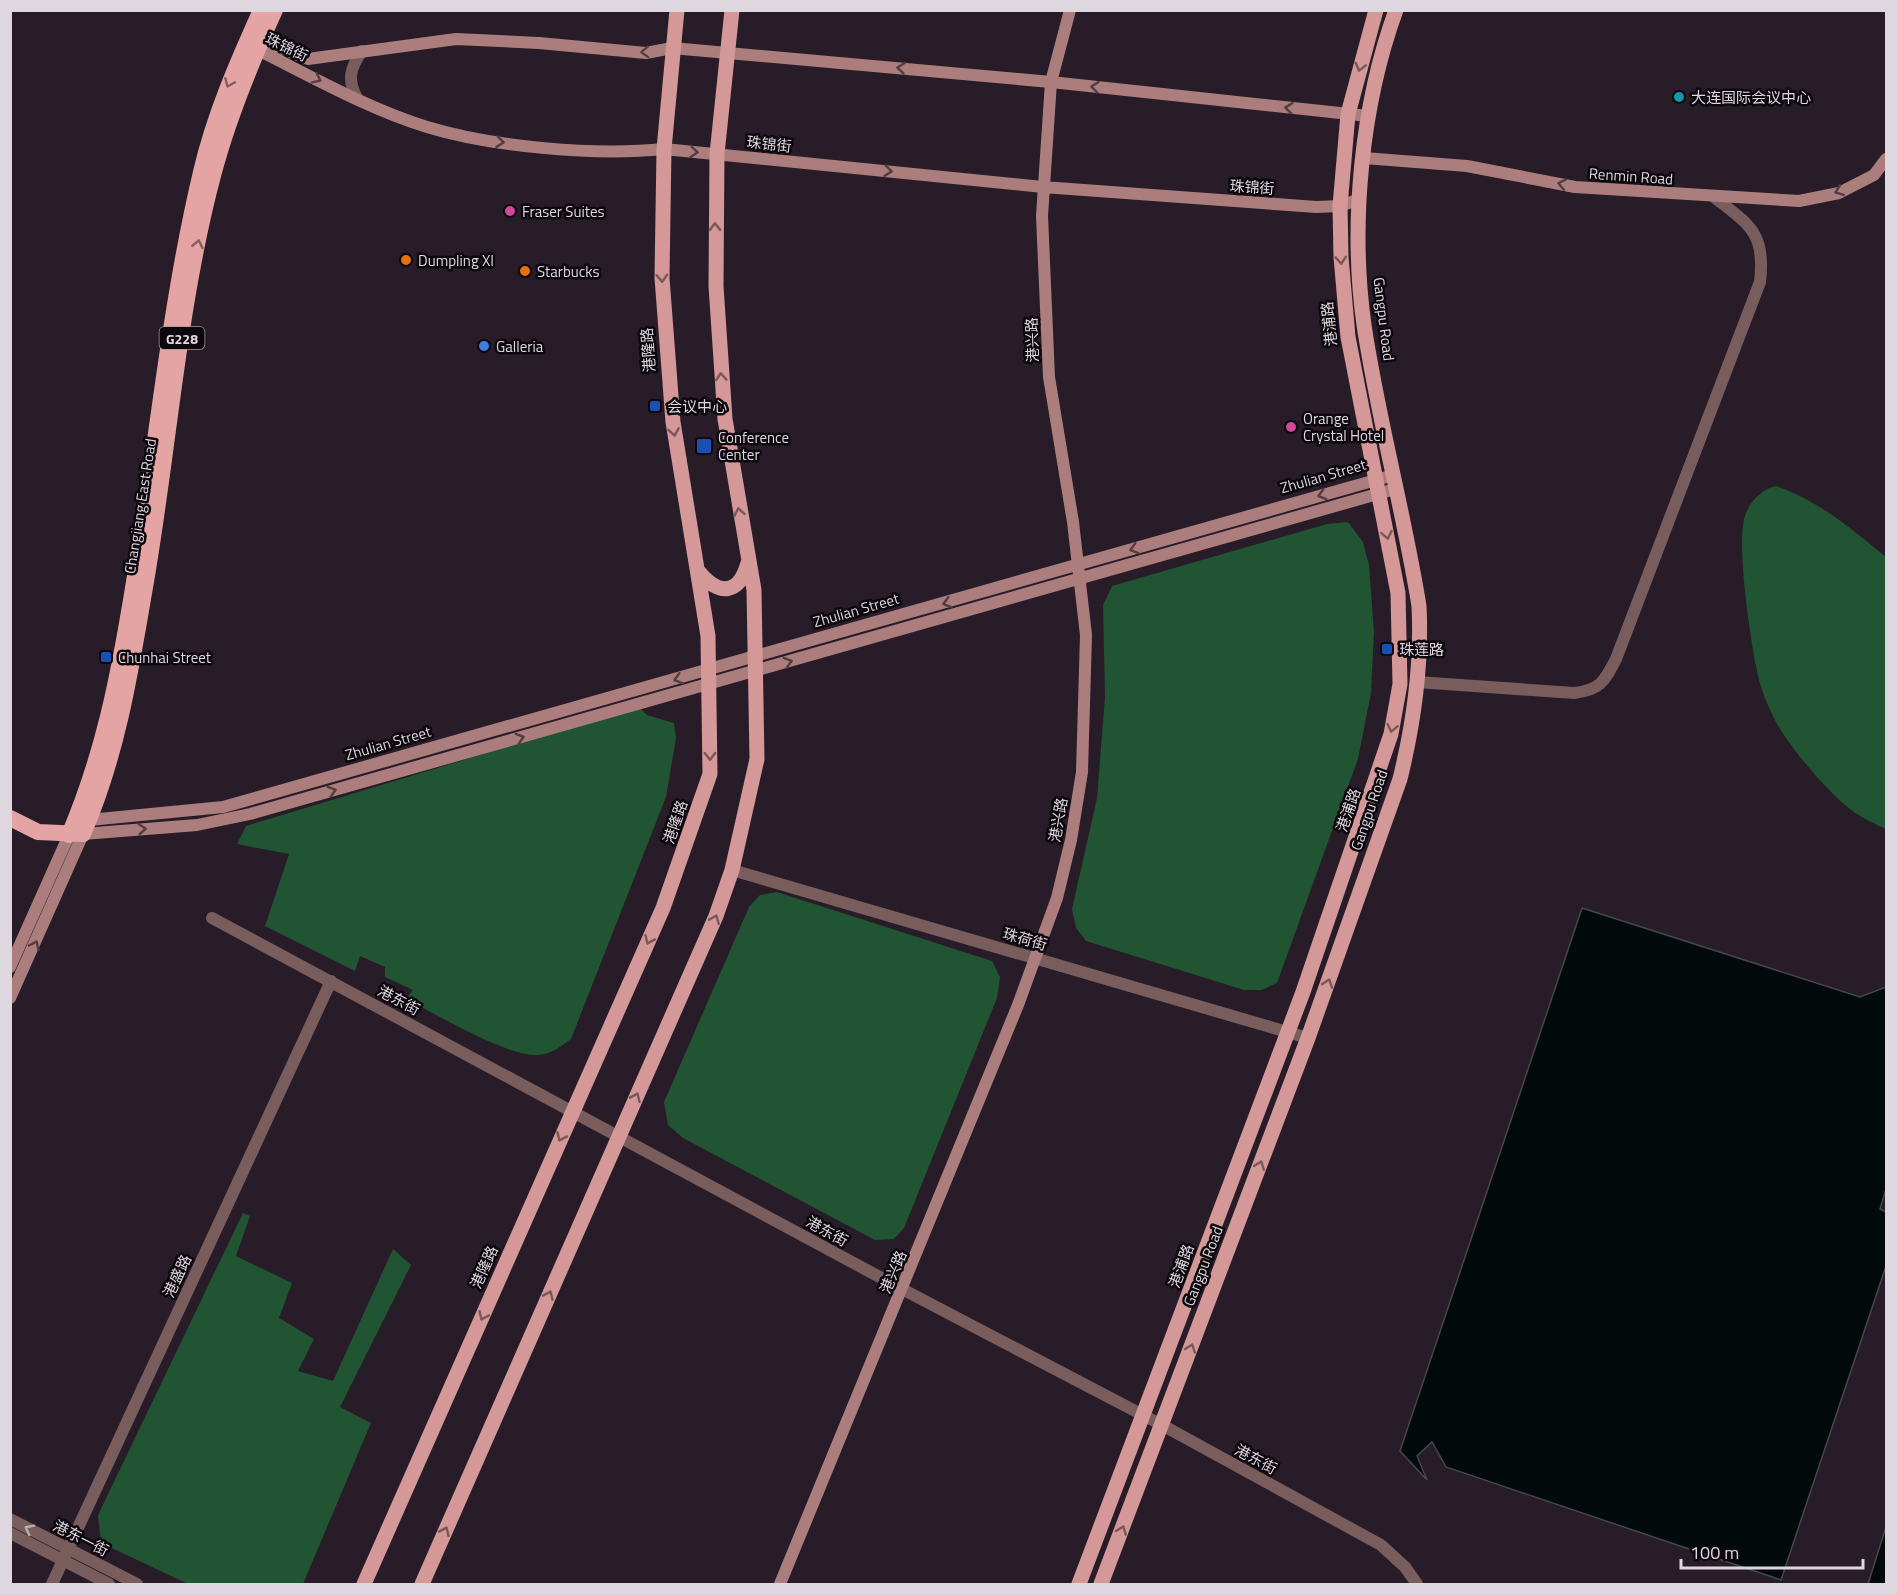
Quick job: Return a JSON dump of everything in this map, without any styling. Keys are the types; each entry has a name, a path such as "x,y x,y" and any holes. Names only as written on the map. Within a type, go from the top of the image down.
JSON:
{"highway":[{"name":"Changjiang East Road","path":"80,830 102,790 124,705 156,527 183,324 200,237 214,173 255,44 261,10"},
{"name":"Changjiang East Road","path":"80,830 89,788 111,713 144,525 171,322 201,170 221,103 275,10"},
{"path":"10,818 38,832 80,830"}],"main road":[{"name":"港隆路","path":"364,1584 663,908 710,774 708,636 673,422 666,355 661,233 664,149 677,10"},
{"path":"422,1584 716,916 732,870 757,759 754,598 729,456 719,353 714,222 717,154 732,10"},
{"name":"港兴路","path":"780,1584 1018,1005 1057,898 1071,840 1082,772 1086,635 1078,565 1048,377 1043,187 1051,82 1070,10"},
{"name":"港浦路","path":"1079,1584 1145,1415 1288,1031 1380,774 1391,734 1400,684 1398,593 1348,337 1340,206 1348,114 1376,10"},
{"name":"Gangpu Road","path":"1101,1584 1308,1038 1400,779 1410,738 1421,642 1419,606 1364,323 1360,269 1360,199 1368,116 1377,74 1396,10"},
{"name":"珠锦街","path":"255,44 308,59 456,39 539,43 646,54 672,48 1051,82 1368,116"},
{"name":"珠锦街","path":"255,44 357,98 426,127 472,139 627,153 664,149 1043,187 1316,207 1340,206 1360,199"},
{"name":"Renmin Road","path":"1364,158 1467,166 1575,187 1799,201 1839,193 1874,175 1887,159"},
{"name":"Zhulian Street","path":"80,830 197,825 226,820 709,677 1080,579 1377,486 1390,476 1396,482"},
{"name":"Zhulian Street","path":"756,664 1078,565 1377,486"},
{"path":"699,572 712,585 721,589 732,588 744,578 748,563"},
{"name":"Changjiang East Road","path":"10,967 80,830"},
{"name":"Changjiang East Road","path":"10,998 80,830"}],"street":[{"path":"357,98 351,86 350,73 362,51"},
{"path":"1417,682 1574,693 1593,691 1606,678 1616,659 1760,282 1763,256 1751,226 1713,196"},
{"name":"珠荷街","path":"732,870 1308,1038"},
{"name":"港东街","path":"212,918 573,1110 902,1289 1145,1415 1381,1545 1405,1567 1417,1584"},
{"name":"港盛路","path":"52,1584 331,981"},
{"name":"港东一街","path":"10,1519 110,1584"},
{"name":"港东一街","path":"10,1533 137,1584"}],"green space":[{"path":"1776,486 1821,507 1886,557 1886,829 1854,812 1820,780 1783,733 1761,688 1753,652 1748,612 1743,567 1743,529 1745,516 1753,501 1761,493"},
{"path":"1348,522 1363,542 1369,565 1374,632 1371,693 1358,759 1277,983 1262,990 1244,990 1086,941 1076,928 1072,909 1097,798 1105,697 1103,605 1112,586 1327,524"},
{"path":"639,707 647,715 674,723 676,738 666,797 571,1039 556,1050 538,1055 525,1054 491,1042 406,999 413,990 385,977 385,967 360,956 355,971 265,926 289,854 237,844 246,826"},
{"path":"777,892 992,961 1000,977 997,998 904,1228 894,1239 875,1240 683,1138 668,1125 664,1102 749,907 760,895"},
{"path":"243,1213 250,1216 236,1256 292,1283 279,1318 314,1339 298,1371 333,1381 393,1249 411,1265 340,1407 371,1423 303,1584 188,1584 101,1543 98,1515"}],"shaded area":[{"path":"1582,908 1860,997 1886,987 1886,1189 1880,1209 1886,1212 1886,1266 1781,1580 1446,1467 1432,1442 1417,1456 1427,1480 1400,1451"},
{"path":"1886,1527 1886,1584 1868,1584"}],"place":[{"name":"大连国际会议中心","path":"1679,97"},
{"name":"Fraser Suites","path":"510,211"},
{"name":"Dumpling XI","path":"406,260"},
{"name":"Starbucks","path":"525,271"},
{"name":"Galleria","path":"484,346"},
{"name":"会议中心","path":"655,406"},
{"name":"Orange Crystal Hotel","path":"1291,427"},
{"name":"Conference Center","path":"704,446"},
{"name":"珠莲路","path":"1387,649"},
{"name":"Chunhai Street","path":"106,657"}]}
